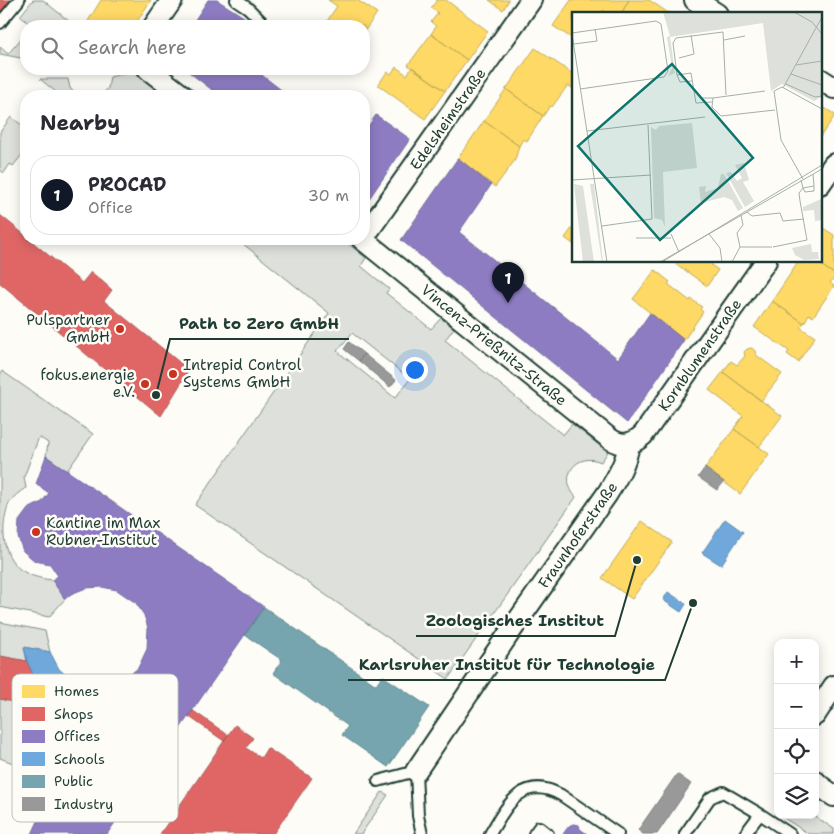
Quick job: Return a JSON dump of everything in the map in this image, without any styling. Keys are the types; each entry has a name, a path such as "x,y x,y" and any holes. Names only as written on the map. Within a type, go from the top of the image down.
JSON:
{"street":[{"path":"158,20 172,0"},
{"name":"Edelsheimstraße","path":"370,229 531,0"},
{"path":"695,0 714,12"},
{"path":"156,75 175,90"},
{"path":"822,80 834,88"},
{"path":"822,181 834,164"},
{"name":"Vincenz-Prießnitz-Straße","path":"370,245 609,438 622,444 629,444"},
{"name":"Kornblumenstraße","path":"629,444 643,435 765,262"},
{"name":"Fraunhoferstraße","path":"416,771 510,632 607,494 619,475 627,457 629,444"},
{"path":"819,709 834,686"},
{"path":"819,785 834,796"}],"lane":[{"path":"0,23 19,0"},
{"path":"236,0 248,8 260,20"},
{"path":"378,781 416,771 418,816 422,834"},
{"path":"490,834 512,800 521,792 540,787 551,789 561,795 618,834"},
{"path":"685,834 710,798 723,792 790,834"},
{"path":"745,834 760,814"},
{"path":"534,834 539,827 548,834"}],"shaded area":[{"path":"33,0 43,0 68,20 25,20 20,16"},
{"path":"20,40 20,58 0,54 0,47 8,54"},
{"path":"139,75 158,90 106,90 110,77"},
{"path":"40,79 68,79 72,90 54,90"},
{"path":"11,117 20,124 20,157 13,166 10,164 4,173 0,170 0,132"},
{"path":"244,245 350,245 366,258 361,266 389,289 386,293 431,329 441,318 454,328 445,340 563,435 572,424 608,452 601,462 584,460 572,468 569,474 569,482 576,497 448,679 195,505 329,313","holes":["352,333 410,379 395,398 337,351"]},
{"path":"2,371 93,434 67,471 46,456 48,443 39,437 24,477 26,488 9,503 6,512 4,522 5,542 12,560 26,573 52,580 65,599 49,617 0,607 0,375"},
{"path":"0,622 45,631 50,652 24,647 27,661 0,656"},
{"path":"0,699 12,702 12,763 0,758"},
{"path":"382,792 388,795 361,834 353,834"},
{"path":"785,819 819,819 834,829 834,834 809,834"}],"building: Homes":[{"path":"101,0 151,0 138,20 89,20"},
{"path":"328,0 357,0 377,13 370,23 370,20 328,20 337,6"},
{"path":"437,0 446,0 488,31 467,60 431,34 436,26 431,22 438,13 431,8"},
{"path":"489,0 509,0 503,10"},
{"path":"571,0 629,0 622,12 606,12 603,10 602,12 572,12 572,38 553,26"},
{"path":"629,0 649,0 667,12 622,12"},
{"path":"431,34 467,60 445,91 408,65"},
{"path":"535,48 572,73 572,88 568,85 543,116 506,89"},
{"path":"396,67 407,75 412,67 445,91 425,119 378,85 387,72 391,74"},
{"path":"506,89 543,116 527,141 523,139 519,146 484,121"},
{"path":"822,106 834,114 834,117 822,134"},
{"path":"484,121 519,146 515,160 495,187 458,158"},
{"path":"572,228 572,243 565,238"},
{"path":"822,229 834,235 834,274 816,262 822,262"},
{"path":"673,262 713,262 711,265 718,270 707,286"},
{"path":"798,262 816,262 834,274 834,278 830,283 834,286 813,317 809,314 804,323 772,301"},
{"path":"655,270 670,282 668,284 690,301 691,299 702,307 700,309 703,312 684,340 633,299"},
{"path":"772,301 804,323 800,327 815,337 798,362 787,354 789,351 754,327"},
{"path":"752,348 756,355 782,374 761,401 723,372 731,361 737,365 745,356 744,352"},
{"path":"723,372 782,416 759,447 734,429 743,416 709,390"},
{"path":"734,429 769,454 740,494 705,468"},
{"path":"642,521 672,542 632,599 602,578"}],"building: Shops":[{"path":"0,0 11,0 0,13"},
{"path":"0,215 20,231 20,245 36,245 82,283 91,272 102,281 112,290 104,301 189,370 161,416 0,283"},
{"path":"0,656 27,661 33,674 12,674 12,702 0,699"},
{"path":"192,710 228,735 224,741 188,716"},
{"path":"235,725 253,738 246,748 261,758 267,748 312,778 273,834 160,834 168,822 178,822 178,808"}],"building: Offices":[{"path":"208,0 217,0 247,19 246,20 195,20"},
{"path":"193,75 262,75 281,90 212,90"},
{"path":"376,115 410,139 370,197 370,124"},
{"path":"458,158 491,185 459,232 618,359 650,313 684,340 627,423 401,240"},
{"path":"46,456 264,607 178,731 178,674 131,674 138,668 147,649 148,628 144,615 136,603 117,590 102,587 86,588 71,594 65,599 52,580 58,576 50,564 35,561 23,551 18,537 19,521 28,509 42,502 49,493 36,484"},
{"path":"38,822 115,822 107,834 32,834"},
{"path":"573,824 579,825 580,829 587,834 563,834"}],"building: Schools":[{"path":"725,519 743,532 721,565 702,553"},
{"path":"668,592 686,604 681,612 663,600"},
{"path":"24,647 50,652 59,669 65,674 33,674"}],"building: Public":[{"path":"264,607 376,685 383,676 429,707 388,767 342,735 348,726 273,673 282,660 245,635"}],"building: Industry":[{"path":"349,342 364,354 359,361 344,349"},
{"path":"364,354 396,380 390,387 359,361"},
{"path":"705,468 724,482 717,490 698,477"},
{"path":"677,774 691,784 657,834 643,834 638,830"}],"place":[{"name":"PROCAD","path":"508,303"},
{"name":"Pulspartner GmbH","path":"120,329"},
{"name":"Intrepid Control Systems GmbH","path":"173,374"},
{"name":"fokus.energie e.V.","path":"145,384"},
{"name":"Path to Zero GmbH","path":"156,395"},
{"name":"Kantine im Max Rubner-Institut","path":"36,532"},
{"name":"Zoologisches Institut","path":"637,560"},
{"name":"Karlsruher Institut für Technologie","path":"693,603"}]}
